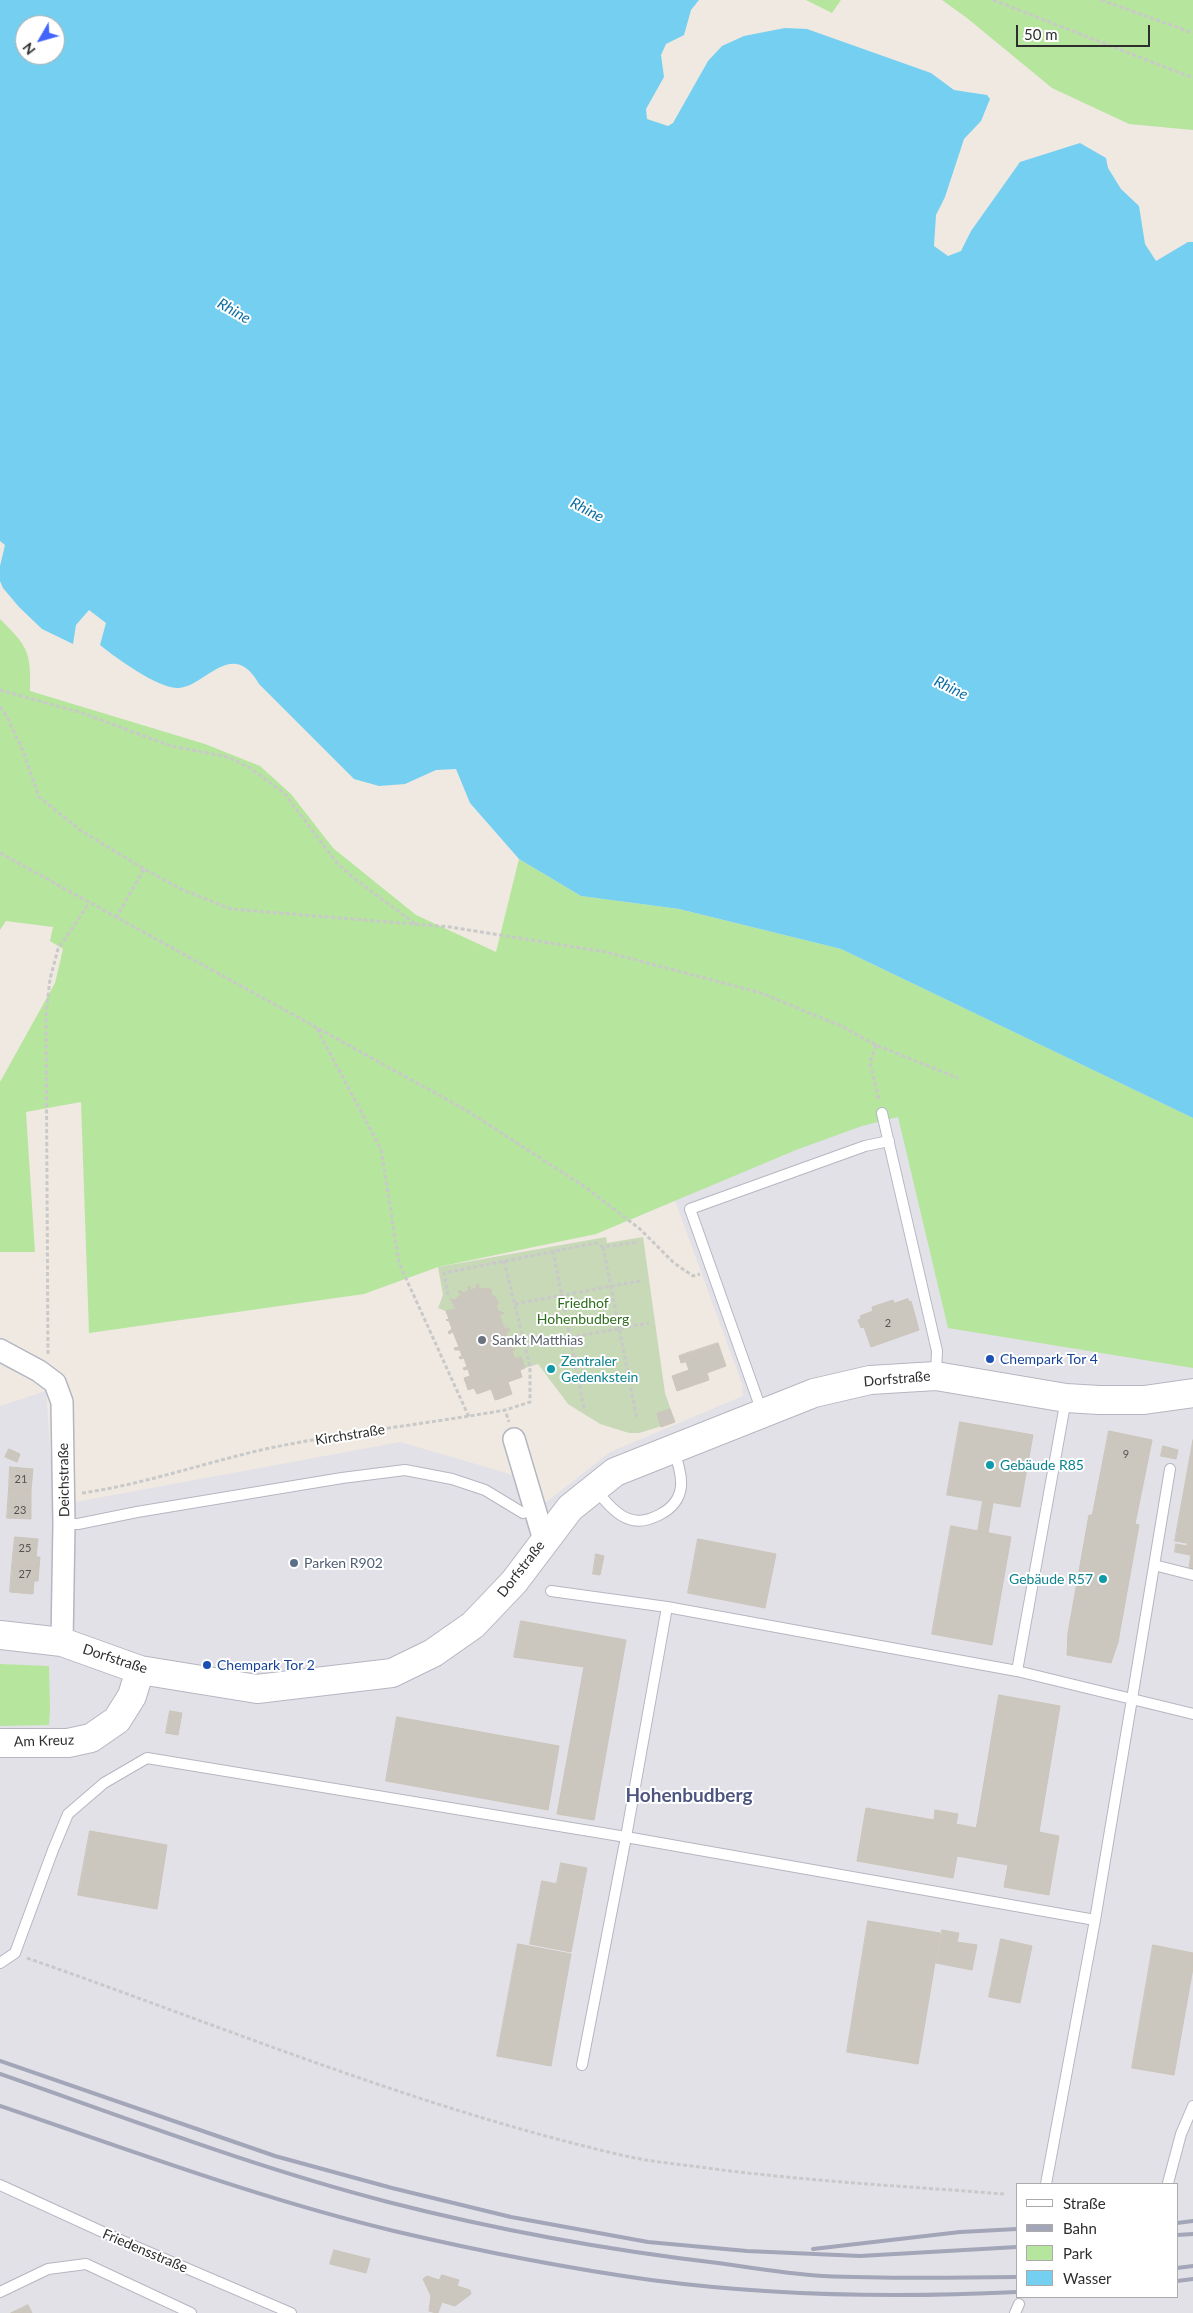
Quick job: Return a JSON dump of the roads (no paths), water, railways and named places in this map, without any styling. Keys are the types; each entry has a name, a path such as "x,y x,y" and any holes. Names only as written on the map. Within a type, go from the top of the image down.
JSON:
{"street":[{"name":"Deichstraße","path":"0,1350 39,1371 55,1383 62,1402 64,1493 62,1642"},
{"name":"Dorfstraße","path":"0,1635 62,1642 140,1670 257,1689 392,1673 433,1653 473,1625 514,1582 570,1508 615,1472 814,1393 870,1380 936,1376 1066,1398 1144,1400 1193,1393"},
{"path":"514,1439 544,1540"},
{"name":"Am Kreuz","path":"0,1742 68,1743 91,1738 118,1720 132,1696 140,1670"}],"lane":[{"path":"882,1113 936,1351 936,1376"},
{"path":"762,1413 690,1209 865,1146 889,1141"},
{"path":"1016,1671 1066,1398"},
{"path":"594,1488 612,1507 628,1519 642,1521 671,1509 677,1501 682,1471 672,1448"},
{"path":"1046,2183 1095,1920 1170,1469"},
{"path":"64,1524 78,1524 138,1512 342,1478 405,1470 452,1479 485,1490 523,1513 534,1510"},
{"path":"1154,1565 1193,1575"},
{"path":"551,1590 667,1607 1016,1671 1193,1714"},
{"path":"582,2065 626,1837 667,1607"},
{"path":"0,1963 15,1953 68,1814 104,1784 148,1758 626,1837 1095,1920"},
{"path":"1168,2183 1181,2134 1193,2106"},
{"name":"Friedensstraße","path":"0,2185 118,2240 291,2313"},
{"path":"0,2292 48,2268 86,2264 191,2313"}],"water":[{"name":"Rhine","path":"0,0 699,0 691,10 684,35 666,44 661,55 664,77 646,109 647,119 668,126 673,123 708,61 722,46 744,36 785,28 807,29 931,73 954,90 987,95 990,99 981,121 964,139 945,197 936,215 934,246 948,256 961,251 971,231 1020,162 1080,143 1106,158 1108,168 1121,189 1139,206 1145,244 1156,261 1188,242 1193,242 1193,1118 841,949 679,909 581,896 519,859 470,803 456,769 436,770 405,784 379,786 354,779 259,684 249,670 239,665 228,664 187,686 177,688 158,683 126,664 100,645 106,623 89,610 76,625 73,644 42,629 19,607 3,588 0,581 0,566 5,545 0,541"}],"railway":[{"path":"0,2061 275,2156 392,2188 511,2217 648,2242 747,2251 860,2256 1016,2247"},
{"path":"0,2074 193,2142 339,2189 429,2212 511,2230 635,2252 810,2275 895,2278 1016,2277"},
{"path":"0,2106 196,2173 294,2204 394,2231 554,2264 651,2280 788,2292 879,2295 1016,2292"},
{"path":"1178,2223 1193,2221"},
{"path":"813,2249 960,2232 1016,2229"},
{"path":"1178,2235 1193,2234"},
{"path":"1178,2268 1193,2266"},
{"path":"1178,2281 1193,2279"}],"place":[{"name":"Sankt Matthias","path":"482,1340"},
{"name":"Chempark Tor 4","path":"990,1359"},
{"name":"Zentraler Gedenkstein","path":"551,1369"},
{"name":"Gebäude R85","path":"990,1465"},
{"name":"Parken R902","path":"294,1563"},
{"name":"Gebäude R57","path":"1103,1579"},
{"name":"Chempark Tor 2","path":"207,1665"}],"district":[{"name":"Hohenbudberg","path":"689,1796"}],"park label":[{"name":"Friedhof Hohenbudberg","path":"583,1312"}]}
